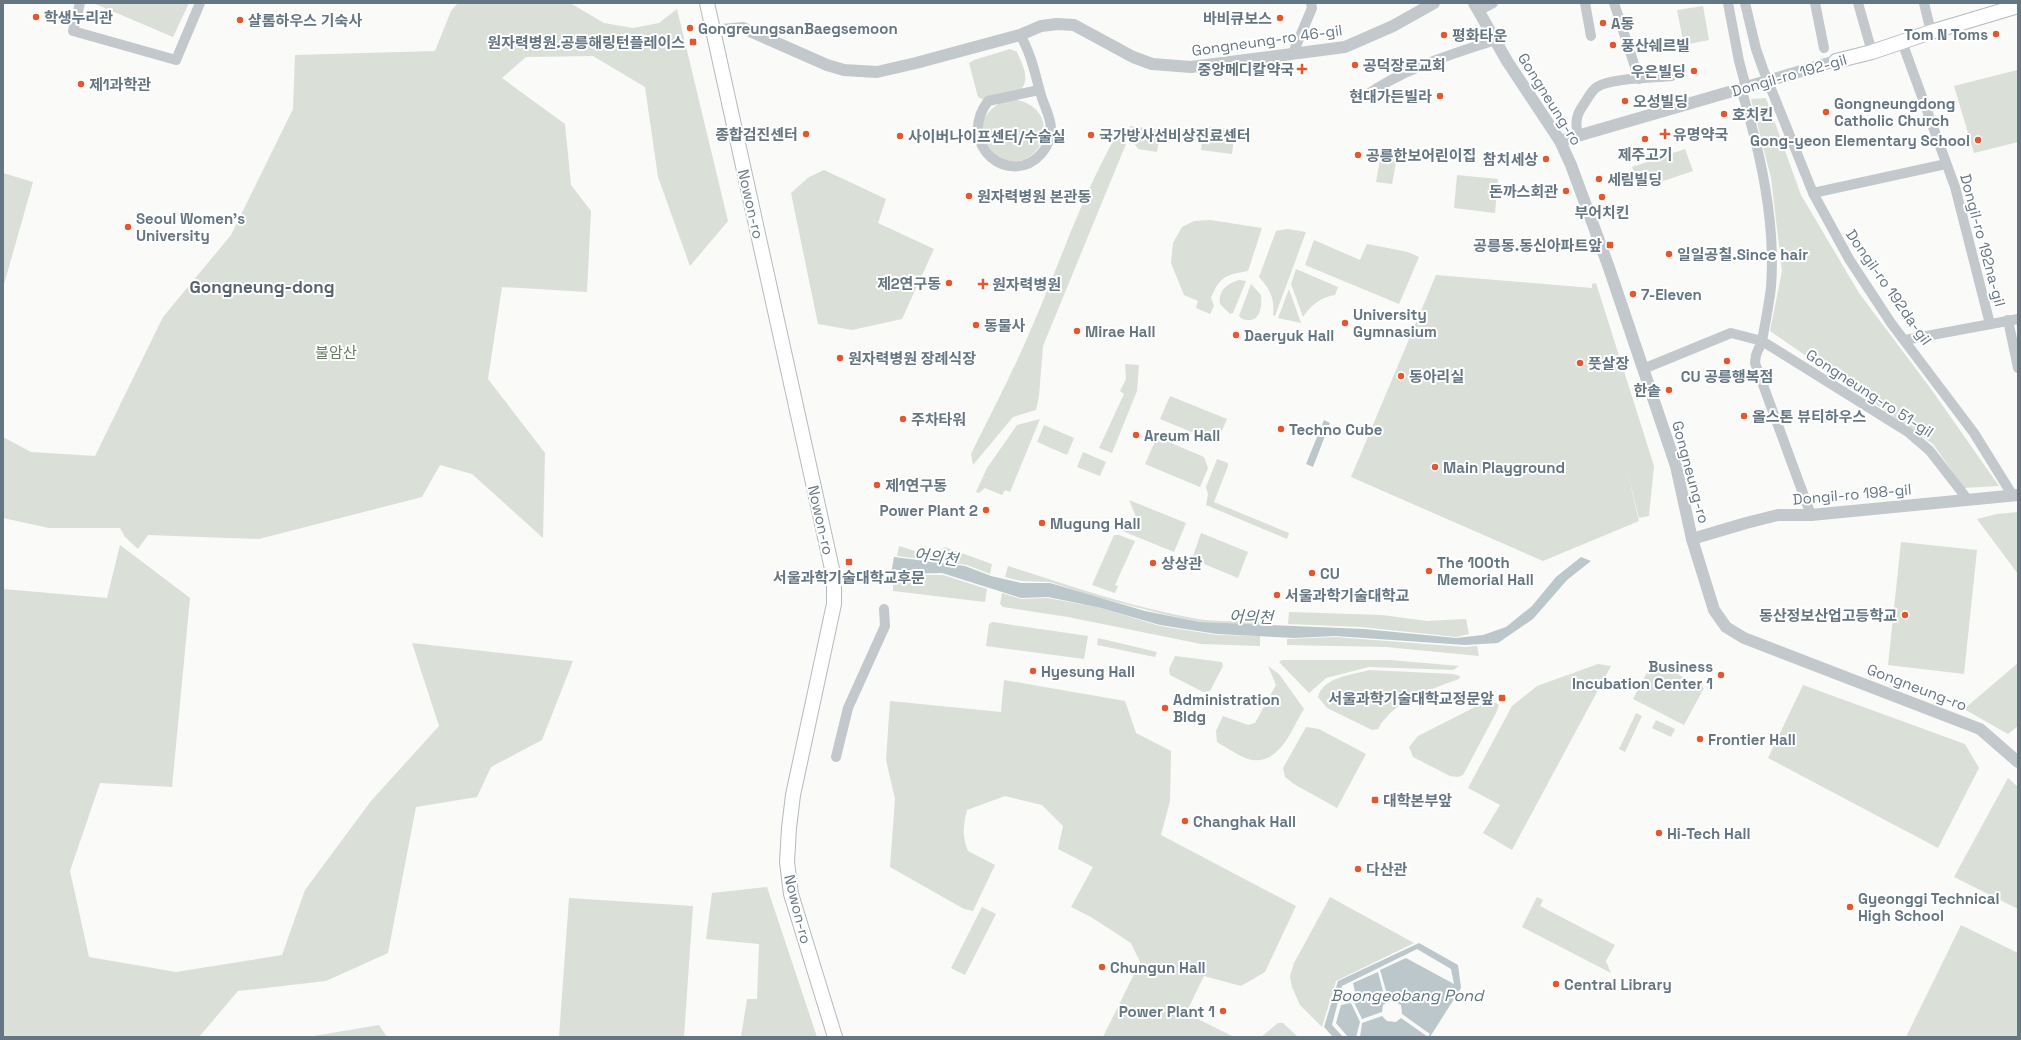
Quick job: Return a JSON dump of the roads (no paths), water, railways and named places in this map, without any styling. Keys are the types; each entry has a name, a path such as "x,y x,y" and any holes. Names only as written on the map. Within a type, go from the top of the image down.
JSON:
{"main road":[{"name":"Nowon-ro","path":"707,3 834,578 834,604 793,795 787,862 791,894 835,1037"},
{"name":"Dongil-ro 192-gil","path":"1836,61 1872,52 1931,32 2018,6"}],"street":[{"path":"80,3 73,31 176,60 200,3"},
{"path":"1293,53 1312,8 1311,3"},
{"name":"Gongneung-ro 46-gil","path":"712,31 743,28 827,65 844,70 876,72 916,63 1020,35 1041,26 1057,24 1074,25 1133,57 1152,64 1191,68 1345,47 1393,26 1434,3"},
{"name":"Gongneung-ro","path":"1493,3 1476,7 1560,141 1571,165 1608,265 1676,466 1692,539 1714,610 1722,623 1731,631 1744,638 1980,729 2018,762"},
{"path":"1585,3 1591,36"},
{"path":"1614,3 1639,79"},
{"path":"1728,3 1743,88 1768,205 1772,246 1771,287 1762,341 1756,355 1755,363 1811,515"},
{"name":"Dongil-ro 192da-gil","path":"1745,3 1756,49 1813,193 1849,260 1905,340 1974,432 2015,495"},
{"path":"1815,3 1824,48"},
{"path":"1858,3 1872,52"},
{"path":"1924,3 1931,32"},
{"path":"1020,35 1028,48 1039,90 1052,130 1045,149 1038,157 1020,165 1010,165 998,162 988,155 979,140 977,122 981,111 988,102 1039,90"},
{"path":"1365,96 1382,84 1424,64 1496,40"},
{"name":"Dongil-ro 192na-gil","path":"1902,42 1955,187 1990,324"},
{"name":"Dongil-ro 192-gil","path":"1560,141 1836,61"},
{"path":"1578,136 1575,124 1577,115 1592,92 1608,82 1672,76"},
{"name":"Dongil-ro 192na-gil","path":"1813,193 1946,164"},
{"path":"1905,340 2013,319 2018,368"},
{"name":"Gongneung-ro 51-gil","path":"1643,369 1731,334 1762,341 1908,432 1930,451 1968,500"},
{"name":"Dongil-ro 198-gil","path":"1692,539 1746,522 1778,515 1811,515 2015,495"},
{"path":"836,757 848,708 885,626 884,609"}],"water":[{"path":"1324,420 1330,423 1313,467 1306,464"},
{"path":"894,557 965,566 991,576 1021,583 1050,583 1145,611 1200,622 1364,629 1456,638 1483,635 1506,627 1532,606 1556,577 1581,557 1591,561 1567,580 1533,619 1498,643 1465,645 1335,636 1294,638 1217,634 1160,625 1101,608 1048,597 1021,598 942,573 891,574"},
{"name":"Boongeobang Pond","path":"1419,943 1458,965 1461,988 1430,1037 1333,1037 1324,1027 1338,981"}],"place":[{"name":"학생누리관","path":"36,17"},
{"name":"바비큐보스","path":"1280,18"},
{"name":"샬롬하우스 기숙사","path":"240,20"},
{"name":"A동","path":"1603,23"},
{"name":"GongreungsanBaegsemoon","path":"690,28"},
{"name":"Tom N Toms","path":"1996,34"},
{"name":"평화타운","path":"1444,35"},
{"name":"원자력병원.공릉해링턴플레이스","path":"693,42"},
{"name":"풍산쉐르빌","path":"1613,45"},
{"name":"공덕장로교회","path":"1355,65"},
{"name":"중앙메디칼약국","path":"1302,69"},
{"name":"우은빌딩","path":"1694,71"},
{"name":"제1과학관","path":"81,84"},
{"name":"현대가든빌라","path":"1440,96"},
{"name":"오성빌딩","path":"1625,101"},
{"name":"Gongneungdong Catholic Church","path":"1826,112"},
{"name":"호치킨","path":"1724,114"},
{"name":"종합검진센터","path":"806,134"},
{"name":"유명약국","path":"1665,134"},
{"name":"국가방사선비상진료센터","path":"1091,135"},
{"name":"사이버나이프센터/수술실","path":"900,136"},
{"name":"제주고기","path":"1645,139"},
{"name":"Gong-yeon Elementary School","path":"1978,140"},
{"name":"공릉한보어린이집","path":"1358,155"},
{"name":"참치세상","path":"1546,159"},
{"name":"세림빌딩","path":"1599,179"},
{"name":"돈까스회관","path":"1566,191"},
{"name":"원자력병원 본관동","path":"969,196"},
{"name":"부어치킨","path":"1602,197"},
{"name":"Seoul Women's University","path":"128,227"},
{"name":"공릉동.동신아파트앞","path":"1610,245"},
{"name":"일일공칠.Since hair","path":"1669,254"},
{"name":"제2연구동","path":"949,283"},
{"name":"원자력병원","path":"983,284"},
{"name":"7-Eleven","path":"1633,294"},
{"name":"University Gymnasium","path":"1345,323"},
{"name":"동물사","path":"976,325"},
{"name":"Mirae Hall","path":"1077,331"},
{"name":"Daeryuk Hall","path":"1236,335"},
{"name":"원자력병원 장례식장","path":"840,358"},
{"name":"CU 공릉행복점","path":"1727,361"},
{"name":"풋살장","path":"1580,363"},
{"name":"동아리실","path":"1401,376"},
{"name":"한솥","path":"1669,390"},
{"name":"올스톤 뷰티하우스","path":"1744,416"},
{"name":"주차타워","path":"903,419"},
{"name":"Techno Cube","path":"1281,429"},
{"name":"Areum Hall","path":"1136,435"},
{"name":"Main Playground","path":"1435,467"},
{"name":"제1연구동","path":"877,485"},
{"name":"Power Plant 2","path":"986,510"},
{"name":"Mugung Hall","path":"1042,523"},
{"name":"서울과학기술대학교후문","path":"849,562"},
{"name":"상상관","path":"1153,563"},
{"name":"The 100th Memorial Hall","path":"1429,571"},
{"name":"CU","path":"1312,573"},
{"name":"서울과학기술대학교","path":"1277,595"},
{"name":"동산정보산업고등학교","path":"1905,615"},
{"name":"Hyesung Hall","path":"1033,671"},
{"name":"Business Incubation Center 1","path":"1721,675"},
{"name":"서울과학기술대학교정문앞","path":"1502,698"},
{"name":"Administration Bldg","path":"1165,708"},
{"name":"Frontier Hall","path":"1700,739"},
{"name":"대학본부앞","path":"1375,800"},
{"name":"Changhak Hall","path":"1185,821"},
{"name":"Hi-Tech Hall","path":"1659,833"},
{"name":"다산관","path":"1358,869"},
{"name":"Gyeonggi Technical High School","path":"1850,907"},
{"name":"Chungun Hall","path":"1102,967"},
{"name":"Central Library","path":"1556,984"},
{"name":"Power Plant 1","path":"1223,1011"}],"district":[{"name":"Gongneung-dong","path":"262,287"}],"park label":[{"name":"불암산","path":"336,352"}],"water label":[{"name":"어의천","path":"936,557"},
{"name":"어의천","path":"1251,617"}]}
